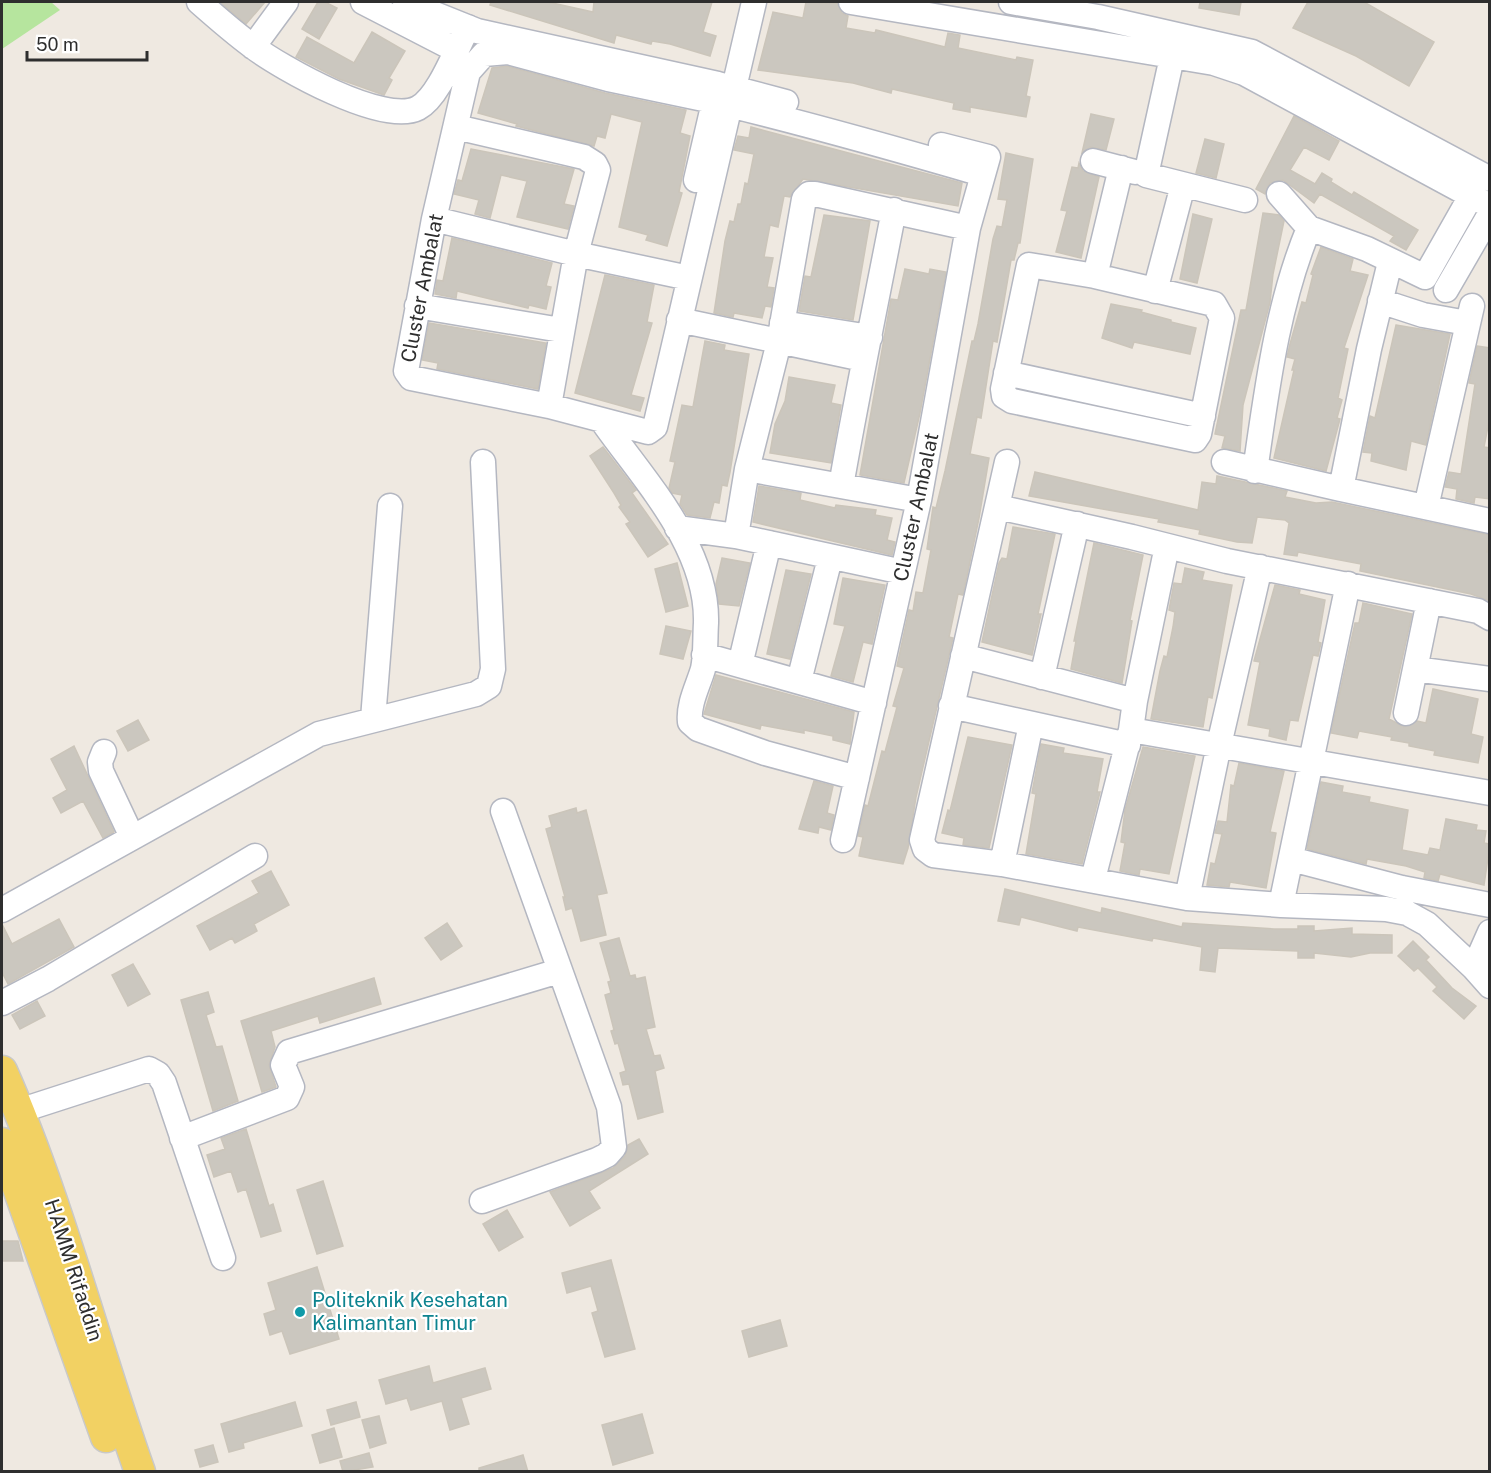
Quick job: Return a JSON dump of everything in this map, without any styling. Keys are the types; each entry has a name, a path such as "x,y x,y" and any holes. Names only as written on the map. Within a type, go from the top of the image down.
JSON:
{"main road":[{"name":"HAMM Rifaddin","path":"2,1071 19,1111 71,1259 140,1472"},
{"name":"HAMM Rifaddin","path":"2,1143 118,1472"}],"street":[{"path":"199,2 253,46 329,90 386,112 417,109 431,98 461,40"},
{"path":"253,46 286,2"},
{"path":"363,2 461,40"},
{"path":"405,2 461,40"},
{"path":"638,472 643,429 682,277 724,94 741,2"},
{"path":"724,94 754,2"},
{"path":"851,2 1214,63 1244,73 1480,201 1425,277"},
{"path":"1011,2 1098,17 1252,52 1490,179"},
{"name":"Cluster Ambalat","path":"461,40 724,94 985,165 968,228 919,500 843,840"},
{"name":"Cluster Ambalat","path":"643,429 603,422 549,406 411,378 406,371 434,219 468,72 484,54 508,52 608,79 724,94"},
{"path":"1146,175 1172,57"},
{"path":"456,127 584,158 595,164 598,170 576,254 549,406"},
{"path":"1093,161 1245,200"},
{"path":"1095,276 1121,168"},
{"path":"1155,291 1183,185"},
{"path":"736,536 747,469 781,333 804,200 809,194 894,210 968,228"},
{"path":"1279,194 1309,228 1367,249 1425,277 1446,290 1476,315"},
{"path":"841,486 894,210"},
{"path":"1446,290 1490,214"},
{"path":"434,219 682,277"},
{"path":"1255,471 1274,348 1300,250 1309,228"},
{"path":"1341,489 1390,262"},
{"path":"1029,265 1095,276 1155,291 1214,304 1220,310 1222,318 1203,416 1006,373 1029,265"},
{"path":"643,429 655,427 680,320 682,277"},
{"path":"1380,301 1424,315 1476,315"},
{"path":"417,306 561,330"},
{"path":"1426,507 1476,315"},
{"path":"680,320 781,333 866,348"},
{"path":"603,422 677,528 689,550 700,582 706,620 704,655 703,667 689,713 690,722 698,729 765,753 857,778"},
{"path":"2,910 319,734 476,694 489,686 493,669 483,462"},
{"path":"1007,462 922,840 925,849 933,855 1094,879 1187,898 1281,905 1386,909 1410,902"},
{"path":"1224,462 1255,471 1490,521"},
{"path":"747,469 919,500"},
{"path":"373,719 390,507"},
{"path":"998,507 1260,567 1479,611 1490,618"},
{"path":"1042,677 1077,525"},
{"path":"677,528 736,536 903,572"},
{"path":"740,665 770,543"},
{"path":"1094,879 1130,737 1167,546"},
{"path":"799,681 830,558"},
{"path":"1187,898 1260,567"},
{"path":"1281,905 1348,584"},
{"path":"1406,713 1429,601"},
{"path":"704,655 874,703"},
{"path":"963,656 1135,702"},
{"path":"1415,669 1490,678"},
{"path":"951,706 1031,724 1130,737 1219,745 1490,793"},
{"path":"1002,864 1031,724"},
{"path":"104,752 100,762 101,771 132,837"},
{"path":"483,1201 597,1160 607,1155 614,1147 609,1107 504,811"},
{"path":"2,1003 48,979 255,856"},
{"path":"1291,859 1410,902 1490,905"},
{"path":"1410,902 1427,924 1490,986"},
{"path":"1474,968 1490,932"},
{"path":"182,1138 287,1098 292,1087 283,1065 289,1052 559,971"},
{"path":"19,1111 149,1069 158,1074 164,1083 223,1258"}],"green space":[{"path":"2,2 51,2 60,10 2,49"}],"building":[{"path":"220,2 265,2 246,24"},
{"path":"318,2 325,2 337,8 319,39 302,29"},
{"path":"491,2 548,2 593,12 594,2 712,2 703,32 716,36 710,56 670,44 652,41 651,44 616,35 614,43 490,5"},
{"path":"806,2 837,3 842,13 848,16 846,28 875,33 876,30 945,47 948,33 960,35 958,48 1016,60 1017,57 1033,60 1026,96 1030,97 1026,117 970,107 970,112 953,109 954,103 892,89 891,93 853,83 758,70 773,12 803,18"},
{"path":"1200,2 1241,2 1239,15 1199,8"},
{"path":"1308,2 1364,2 1434,42 1409,86 1356,56 1293,28"},
{"path":"372,32 405,51 389,78 392,80 384,95 339,79 296,57 307,37 354,63"},
{"path":"507,66 605,93 686,110 680,133 690,136 679,192 682,193 667,246 646,240 648,235 619,227 642,122 611,114 605,138 597,136 594,146 516,126 517,124 478,113 492,68"},
{"path":"1091,114 1114,119 1106,150 1090,147 1082,153"},
{"path":"1294,116 1339,141 1329,160 1304,147 1290,170 1315,184 1322,173 1332,179 1331,182 1352,195 1354,192 1418,230 1406,250 1390,241 1394,236 1320,194 1314,203 1283,180 1270,183 1265,194 1256,189"},
{"path":"751,127 962,183 958,206 803,179 790,197 784,196 778,227 770,225 764,257 773,258 767,287 774,288 771,307 765,306 762,318 734,313 733,317 714,313 730,221 734,222 738,204 741,204 754,154 734,150 738,136 749,138"},
{"path":"1205,139 1224,144 1216,178 1196,173"},
{"path":"471,149 574,169 564,204 574,206 568,229 517,217 527,181 501,175 490,218 475,214 479,200 454,194 458,180 462,181"},
{"path":"1006,153 1033,159 1020,243 1018,243 1014,260 1011,260 997,342 993,341 981,418 977,417 970,454 989,458 979,518 963,595 958,594 949,637 953,638 903,864 859,856 863,837 858,836 865,805 868,806 882,751 885,752 897,707 893,706 904,668 897,666 909,610 913,611 916,592 923,593 931,550 927,549 933,507 936,508 972,341 974,341 978,324 993,239 997,226 1002,227 1007,200 998,199"},
{"path":"1079,163 1083,171 1099,177 1081,258 1056,252 1067,211 1061,210 1072,167 1078,168"},
{"path":"1263,213 1279,215 1284,221 1273,274 1270,302 1243,405 1240,451 1222,448 1225,436 1215,434 1241,310 1246,310"},
{"path":"1193,214 1212,219 1197,283 1180,279"},
{"path":"824,215 870,221 853,320 799,311 805,276 811,277"},
{"path":"452,238 552,263 546,286 551,287 546,309 529,305 528,308 457,291 456,298 435,294 437,280 443,281"},
{"path":"1321,247 1353,259 1350,271 1368,275 1344,348 1348,349 1338,398 1342,400 1337,418 1340,419 1326,471 1274,458 1294,370 1292,370 1295,359 1287,357 1302,302 1306,303 1313,275 1311,274"},
{"path":"905,269 929,274 930,269 946,272 920,413 904,483 860,475 891,299 898,300"},
{"path":"605,275 654,285 647,322 652,323 631,395 644,398 640,411 575,393"},
{"path":"1111,304 1142,310 1141,312 1196,328 1190,354 1134,342 1132,348 1102,338"},
{"path":"429,323 546,343 538,389 437,369 438,363 422,360"},
{"path":"1396,325 1450,334 1426,445 1411,441 1406,470 1371,461 1372,453 1363,452 1370,416 1375,418"},
{"path":"705,341 725,345 724,350 749,354 727,486 722,485 719,503 714,502 710,518 687,515 680,504 682,495 672,493 669,488 675,462 670,461 682,405 693,407"},
{"path":"1477,346 1490,348 1490,416 1484,447 1490,448 1490,499 1475,497 1474,503 1456,499 1457,489 1445,487 1449,472 1461,474 1475,384 1469,383"},
{"path":"789,377 835,385 831,403 841,405 831,463 770,453 775,424 785,401"},
{"path":"603,447 636,490 632,493 668,544 648,557 626,524 630,522 590,456"},
{"path":"1035,472 1198,510 1202,482 1216,484 1217,476 1287,491 1285,497 1316,503 1332,502 1490,535 1487,552 1490,552 1490,601 1471,594 1360,571 1361,564 1298,552 1297,556 1284,554 1289,523 1285,520 1257,517 1252,543 1237,542 1199,534 1200,530 1158,522 1159,519 1029,496"},
{"path":"759,486 801,493 800,500 835,508 836,505 876,510 875,515 892,518 887,540 895,542 892,555 753,522"},
{"path":"1013,527 1055,534 1032,655 982,642 999,563 1002,558 1007,559"},
{"path":"1094,543 1143,555 1130,620 1132,621 1122,683 1071,669 1076,641 1074,641"},
{"path":"722,558 750,563 739,606 719,604 716,584"},
{"path":"677,563 688,606 666,612 655,569"},
{"path":"1185,568 1204,572 1202,580 1232,585 1212,698 1208,697 1203,727 1151,719 1160,671 1164,656 1167,657 1173,627 1175,612 1169,610 1174,583 1182,584"},
{"path":"786,570 811,574 790,659 767,654"},
{"path":"843,578 885,585 872,644 863,642 853,682 831,676 845,626 834,624"},
{"path":"1275,585 1300,590 1299,594 1325,600 1318,656 1313,655 1298,721 1290,720 1286,740 1269,736 1270,729 1248,725 1260,662 1254,661"},
{"path":"1363,603 1412,614 1389,719 1404,727 1417,721 1426,723 1433,689 1478,699 1471,734 1483,737 1478,763 1434,755 1435,751 1409,746 1409,743 1391,740 1392,737 1359,731 1357,738 1331,733 1355,623 1359,623"},
{"path":"666,626 691,631 683,659 660,654"},
{"path":"716,675 854,712 850,744 833,740 833,736 804,730 804,733 761,725 760,729 704,714"},
{"path":"138,720 149,740 128,751 117,731"},
{"path":"968,737 1012,745 989,848 963,845 964,838 942,833 948,810 950,811"},
{"path":"1041,744 1064,748 1063,753 1103,759 1097,792 1100,792 1082,864 1026,854 1036,794 1032,793"},
{"path":"74,746 114,832 103,838 83,801 61,813 53,798 67,790 51,759"},
{"path":"1143,747 1195,756 1169,874 1140,869 1139,875 1120,871 1125,843 1121,842 1125,810"},
{"path":"1239,763 1284,771 1270,832 1276,833 1266,888 1230,882 1229,887 1207,885 1211,863 1215,864 1222,834 1215,833 1218,821 1227,822 1231,785 1234,786"},
{"path":"814,781 833,786 827,813 834,815 831,830 819,827 818,833 799,829"},
{"path":"1321,782 1343,786 1342,792 1370,797 1369,802 1408,810 1402,850 1428,855 1430,848 1440,850 1446,819 1477,825 1476,830 1486,831 1484,843 1490,844 1484,885 1440,874 1438,881 1424,878 1425,872 1406,866 1367,859 1366,864 1307,849"},
{"path":"576,808 577,813 586,810 607,893 597,895 606,935 581,941 572,908 566,910 563,897 565,897 546,829 552,827 549,816"},
{"path":"271,871 289,905 254,924 257,931 235,943 232,938 210,950 197,926 259,893 252,881"},
{"path":"1005,889 1101,913 1102,908 1182,927 1183,923 1274,929 1314,926 1314,931 1352,928 1352,934 1392,935 1392,953 1370,953 1351,957 1314,953 1314,958 1298,958 1298,951 1218,948 1215,972 1200,970 1202,947 1153,938 1152,941 1078,927 1077,931 1021,917 1019,925 998,921"},
{"path":"59,919 74,947 8,984 2,972 2,924 12,944"},
{"path":"447,923 462,946 441,960 425,938"},
{"path":"619,938 630,976 635,975 636,979 645,977 655,1027 646,1029 654,1056 660,1055 664,1068 655,1071 663,1112 638,1119 629,1084 623,1085 620,1073 626,1071 618,1043 615,1044 611,1031 614,1030 605,995 611,993 608,982 611,981 600,943"},
{"path":"1413,941 1429,957 1426,960 1452,988 1476,1006 1464,1019 1433,991 1437,987 1418,968 1414,971 1398,956"},
{"path":"133,964 150,994 128,1006 112,975"},
{"path":"374,978 381,1004 320,1023 318,1016 271,1031 275,1047 269,1065 276,1087 262,1092 241,1021"},
{"path":"208,992 214,1012 206,1015 216,1047 222,1046 238,1101 213,1111 181,1000"},
{"path":"37,1001 45,1016 20,1029 12,1015"},
{"path":"246,1129 269,1206 273,1204 281,1231 261,1237 246,1189 238,1192 231,1171 214,1177 207,1155 225,1149 221,1138"},
{"path":"639,1139 648,1154 589,1191 600,1208 570,1226 550,1192 613,1168 625,1156 628,1145"},
{"path":"323,1181 343,1246 317,1254 297,1190"},
{"path":"507,1210 523,1237 499,1251 483,1224"},
{"path":"2,1241 18,1241 23,1261 2,1261"},
{"path":"611,1260 635,1349 605,1357 592,1313 598,1311 591,1286 567,1293 562,1273"},
{"name":"Politeknik Kesehatan Kalimantan Timur","path":"317,1267 339,1339 290,1354 282,1331 270,1335 264,1314 276,1310 268,1283"},
{"path":"780,1320 787,1346 749,1357 742,1331"},
{"path":"429,1366 433,1383 485,1368 491,1389 461,1398 469,1424 450,1430 442,1401 411,1410 407,1398 386,1404 379,1380"},
{"path":"295,1402 302,1426 243,1443 244,1448 229,1452 221,1424"},
{"path":"356,1402 360,1417 331,1425 327,1410"},
{"path":"642,1414 653,1453 613,1465 602,1425"},
{"path":"379,1416 386,1443 370,1448 362,1420"},
{"path":"334,1428 342,1457 320,1463 312,1435"},
{"path":"213,1445 218,1462 200,1467 195,1450"},
{"path":"369,1453 373,1467 343,1472 340,1461"},
{"path":"523,1455 528,1472 479,1472 479,1468"}],"place":[{"name":"Politeknik Kesehatan Kalimantan Timur","path":"300,1312"}]}
